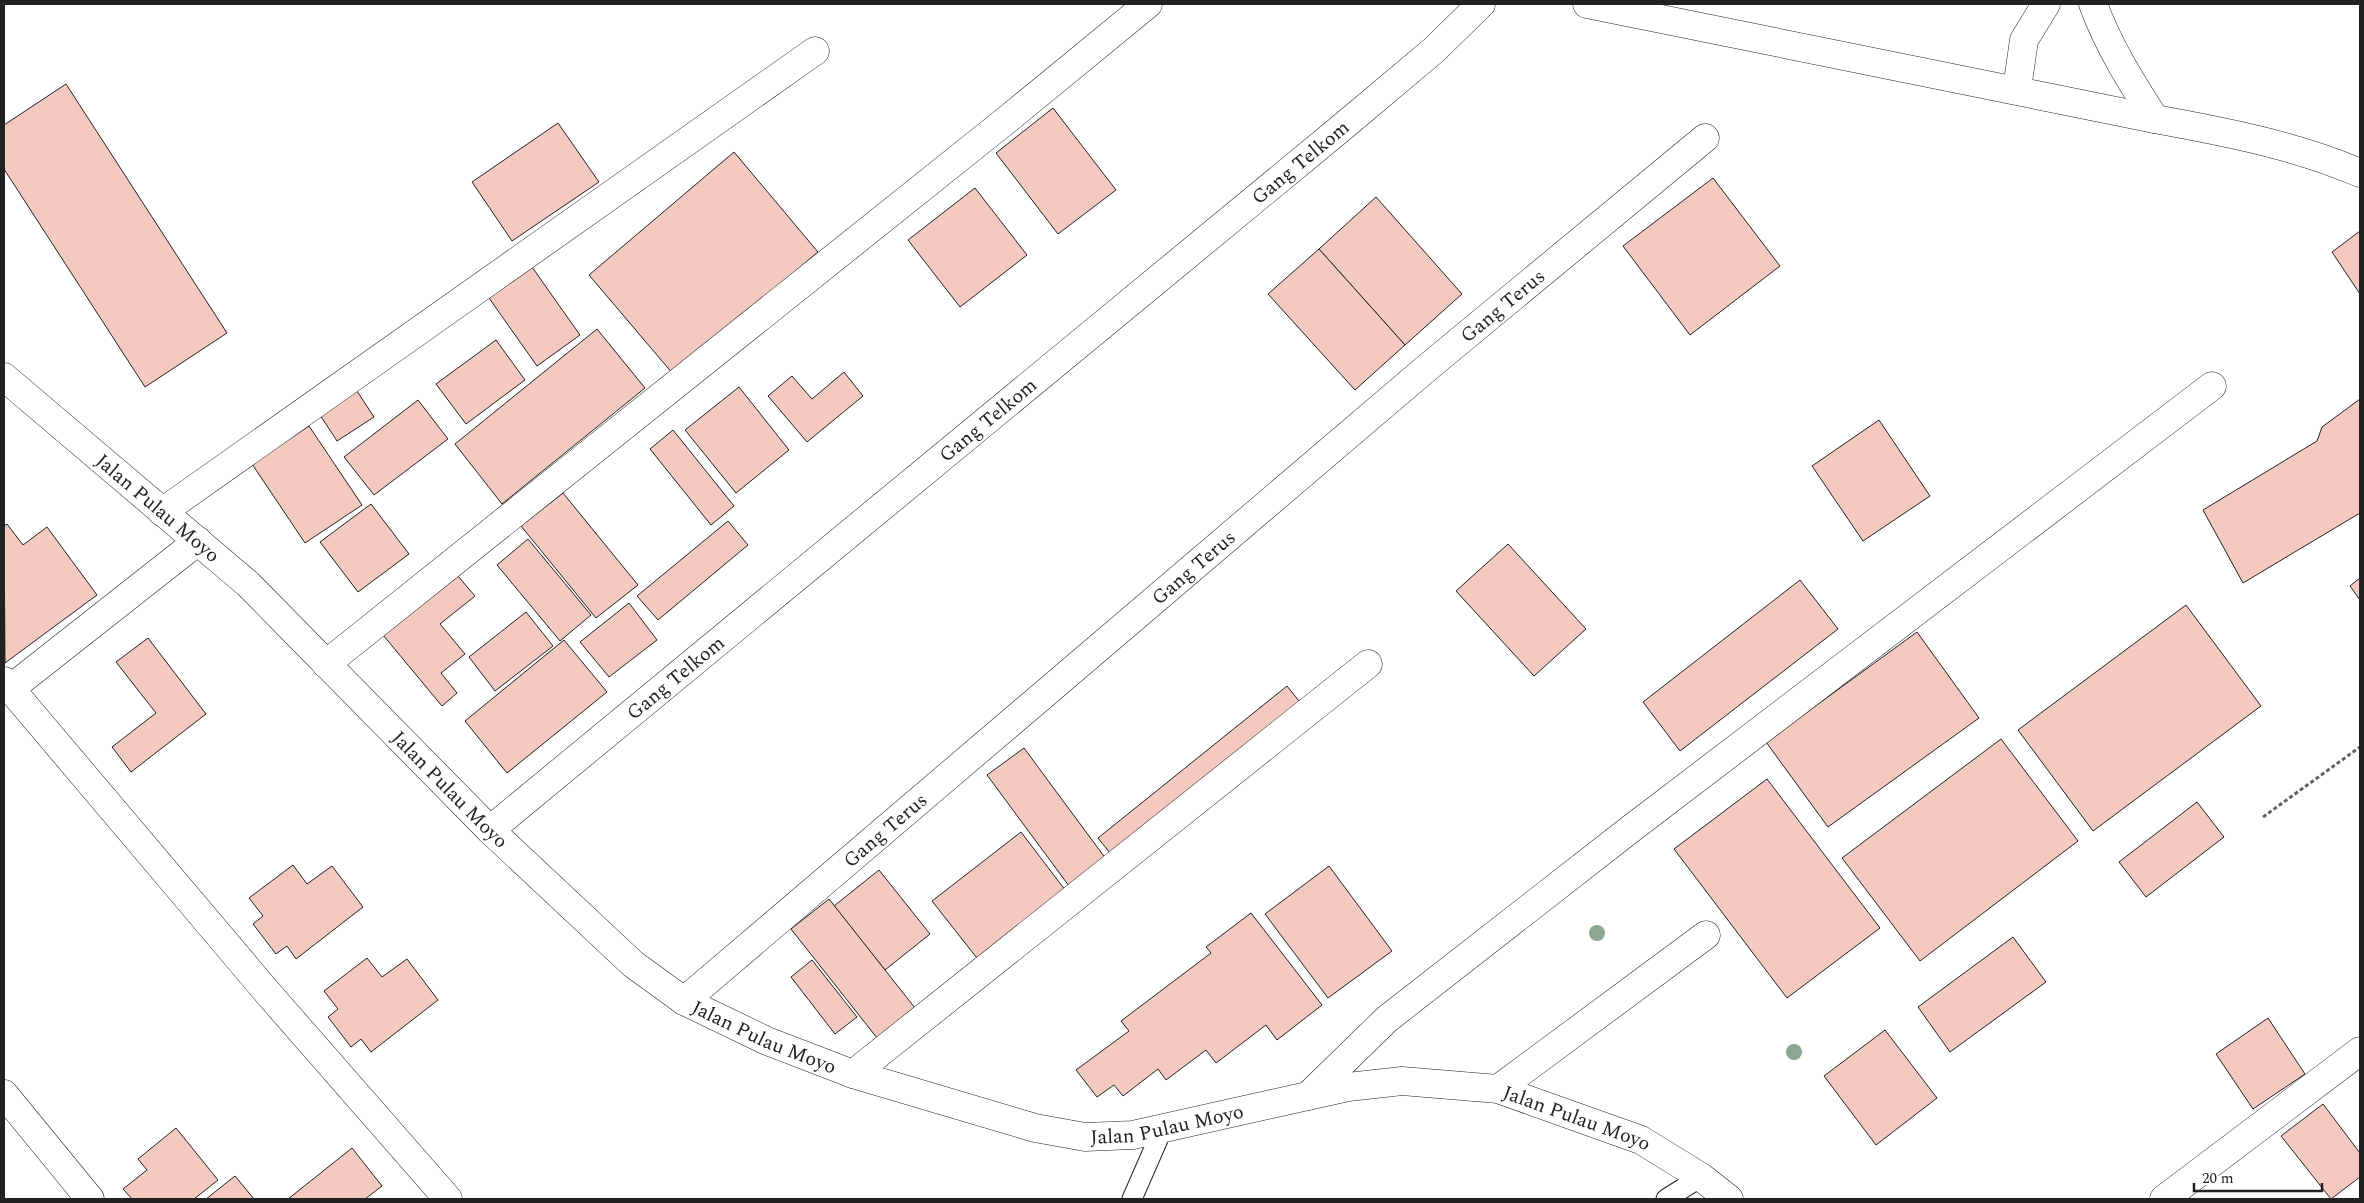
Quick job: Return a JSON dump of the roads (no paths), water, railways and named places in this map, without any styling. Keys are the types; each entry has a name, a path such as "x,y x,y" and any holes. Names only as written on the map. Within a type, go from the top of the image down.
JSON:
{"street":[{"path":"326,664 1009,118 1148,4"},
{"name":"Gang Telkom","path":"490,830 1347,123 1434,50 1482,4"},
{"path":"1587,4 2018,81 2155,119 2245,135 2320,156 2360,173"},
{"path":"2018,81 2024,40 2046,4"},
{"path":"2093,4 2109,42 2130,82 2155,119"},
{"path":"162,512 815,50"},
{"name":"Gang Terus","path":"684,1001 1428,367 1705,138"},
{"name":"Jalan Pulau Moyo","path":"4,377 248,584 490,830 633,964 684,1001 767,1041 853,1074 1035,1128 1076,1135 1134,1135 1348,1087 1402,1081 1498,1089 1641,1140 1701,1177 1729,1199"},
{"path":"1308,1096 1387,1019 1628,831 2212,386"},
{"path":"198,541 7,685 267,992 448,1199"},
{"path":"853,1074 1368,664"},
{"path":"1498,1089 1706,934"},
{"path":"2164,1199 2360,1051"},
{"path":"4,1094 90,1199"}],"lane":[{"path":"1132,1199 1162,1128"},
{"path":"1666,1199 1701,1177"}]}
